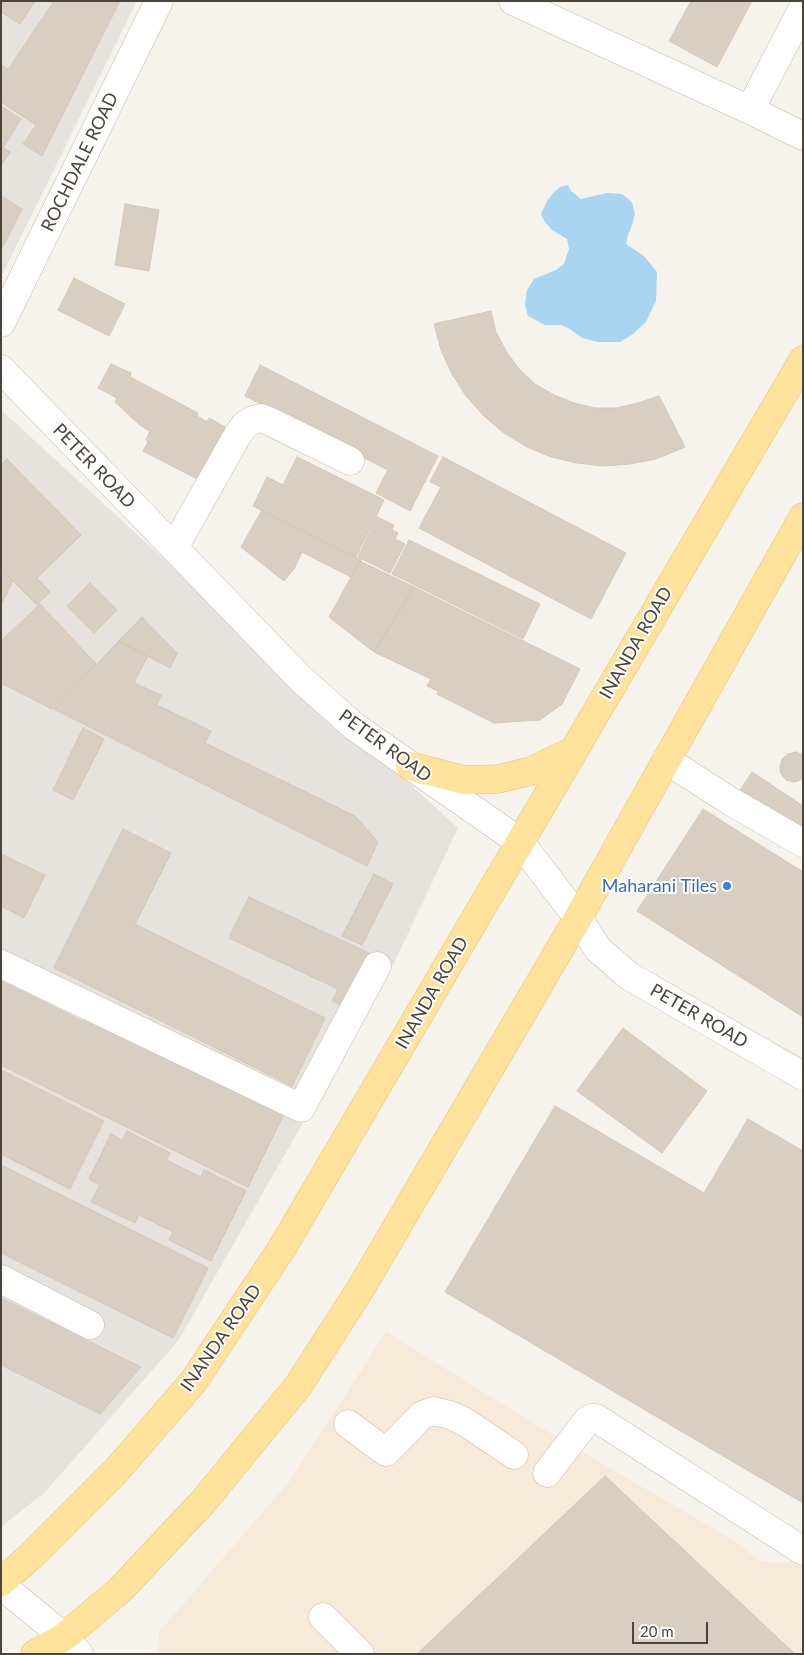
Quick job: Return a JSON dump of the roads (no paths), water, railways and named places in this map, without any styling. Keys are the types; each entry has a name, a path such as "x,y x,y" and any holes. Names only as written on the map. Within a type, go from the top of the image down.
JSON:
{"main road":[{"name":"INANDA ROAD","path":"1,1583 31,1556 115,1472 193,1382 282,1248 803,360"},
{"path":"35,1654 72,1645 120,1590 195,1511 298,1386 362,1288 578,918 803,516"},
{"path":"410,766 464,780 498,780 531,771 573,751"}],"street":[{"name":"ROCHDALE ROAD","path":"1,323 159,1"},
{"path":"513,1 803,136"},
{"path":"750,110 803,8"},
{"name":"PETER ROAD","path":"1,369 301,679 355,727 520,842 578,918 598,948 629,976 803,1076"},
{"path":"174,548 237,436 244,426 253,420 261,418 269,421 350,461"},
{"path":"666,760 730,801 803,843"},
{"path":"1,964 301,1108 378,966"},
{"path":"1,1279 90,1325"},
{"path":"348,1424 386,1452 422,1415 434,1411 450,1415 465,1422 514,1455"},
{"path":"547,1473 587,1421 591,1418 596,1418 803,1551"},
{"path":"1,1583 72,1645"},
{"path":"323,1617 360,1654"}],"water":[{"path":"568,185 571,191 581,199 607,193 622,194 632,202 635,214 626,244 644,256 657,272 656,301 646,322 633,334 620,342 598,342 582,338 561,325 545,325 528,316 525,305 527,290 534,279 556,270 564,264 569,249 567,239 552,230 541,214 553,193 560,187"}],"place":[{"name":"Maharani Tiles","path":"727,886"}]}
